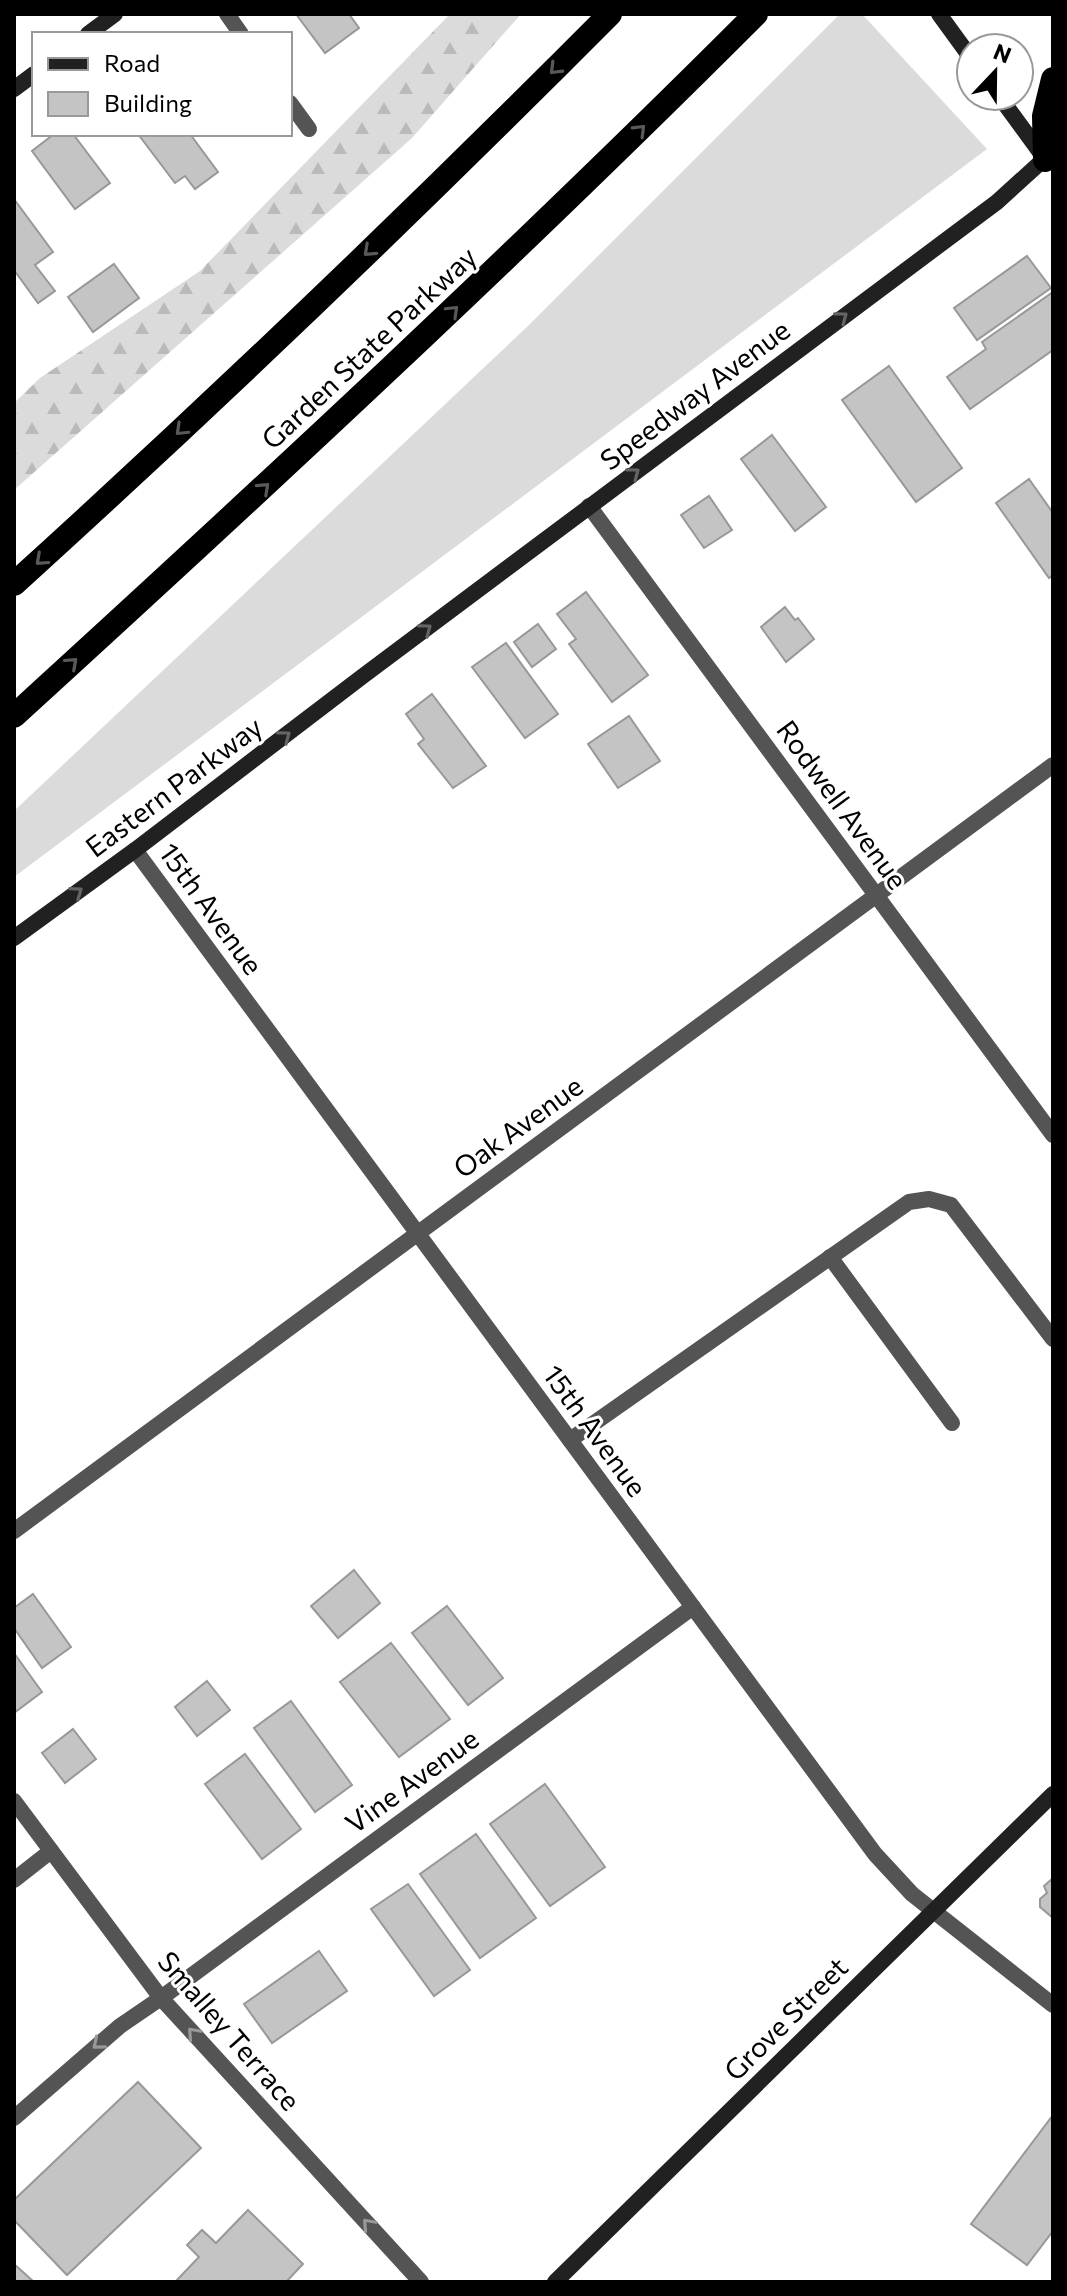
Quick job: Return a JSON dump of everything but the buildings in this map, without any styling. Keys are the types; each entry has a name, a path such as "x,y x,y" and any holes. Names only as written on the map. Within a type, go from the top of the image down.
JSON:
{"highway":[{"path":"14,584 380,240 610,14"},
{"name":"Garden State Parkway","path":"14,716 393,368 602,168 756,14"},
{"path":"1050,160 1044,116 1053,79"}],"main road":[{"path":"91,32 115,14"},
{"path":"939,14 955,36"},
{"path":"14,89 32,76"},
{"path":"1012,112 1050,160"},
{"name":"Speedway Avenue","path":"363,676 1050,160"},
{"name":"Eastern Parkway","path":"14,938 363,676"},
{"name":"Grove Street","path":"555,2282 1053,1794"}],"street":[{"path":"227,14 240,32"},
{"path":"292,106 309,129"},
{"name":"Rodwell Avenue","path":"589,506 1053,1135"},
{"name":"Oak Avenue","path":"14,1531 1053,765"},
{"name":"15th Avenue","path":"135,850 875,1854 912,1894 1053,2005"},
{"path":"570,1440 909,1202 929,1199 951,1205 1053,1339"},
{"path":"830,1257 952,1423"},
{"name":"Vine Avenue","path":"14,2118 110,2034 693,1607"},
{"name":"Smalley Terrace","path":"14,1801 161,1998 421,2282"},
{"path":"14,1880 51,1851"}],"green space":[{"path":"450,14 521,14 412,138 14,490 14,403 40,378 200,271"},
{"path":"840,14 862,14 987,149 14,877 14,811 528,326"}]}
